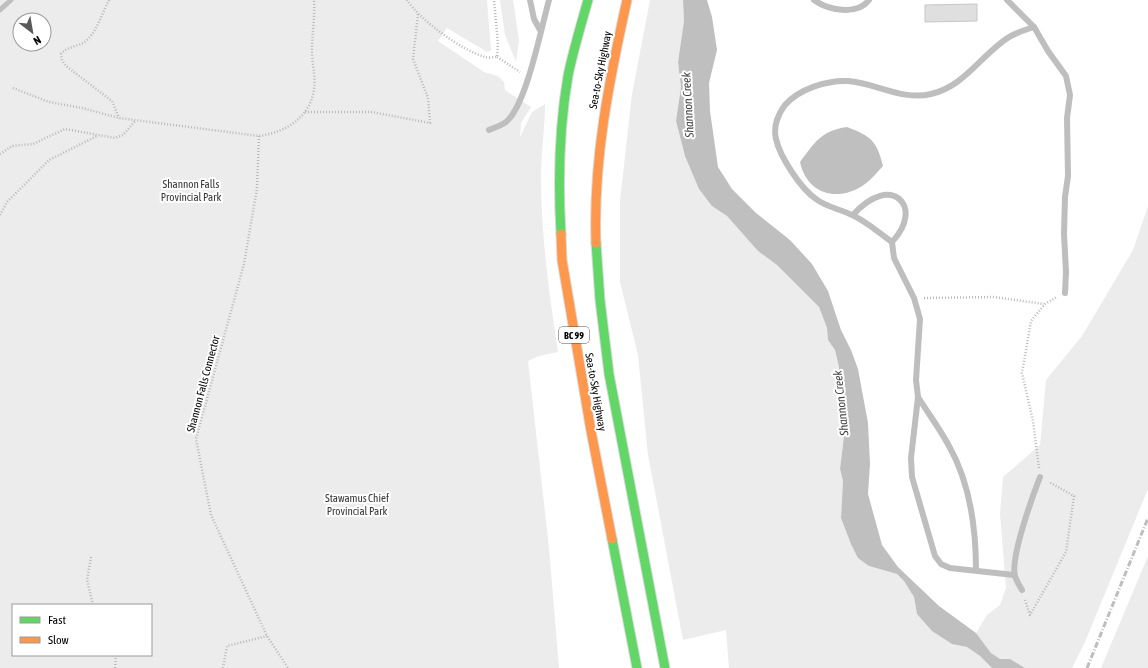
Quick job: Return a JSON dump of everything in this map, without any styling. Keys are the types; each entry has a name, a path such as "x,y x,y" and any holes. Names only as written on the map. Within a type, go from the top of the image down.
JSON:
{"highway":[{"name":"Sea-to-Sky Highway","path":"588,0 568,76 562,126 559,200 562,260 590,424 637,668"},
{"name":"Sea-to-Sky Highway","path":"627,0 609,76 601,133 596,188 597,259 603,332 614,411 664,668"}],"lane":[{"path":"530,0 534,19 540,30"},
{"path":"489,130 507,121 514,114 524,94 549,0"},
{"path":"814,0 821,5 835,9 853,9 869,0"},
{"path":"1007,0 1034,27 1048,51 1066,76 1070,95 1067,118 1068,176 1065,197 1064,234 1066,272 1065,293"},
{"path":"1014,575 950,568 941,564 934,556 912,477 911,458 918,397 916,380 920,318 914,298 894,258 892,242 853,215 816,199 804,187 791,170 780,150 775,138 775,124 780,112 791,99 800,92 824,84 848,81 906,95 919,96 946,89 959,81 984,56 1007,38 1034,27"},
{"path":"853,215 861,205 877,196 886,193 895,195 901,200 905,208 905,220 900,234 892,242"},
{"path":"918,397 950,447 966,491 976,540 976,570"},
{"path":"1022,590 1014,575 1020,539 1031,499 1040,477"}],"path":[{"path":"109,0 89,38 82,43 65,50 61,54 62,60 66,66 112,101 119,118"},
{"path":"13,88 49,102 82,108 119,118 259,136 282,131 291,126 305,112 315,88 312,53 315,10 314,0"},
{"path":"407,0 418,14 454,41 485,57 497,56 528,77"},
{"path":"494,0 498,44 497,56"},
{"path":"305,112 372,112 430,123 428,98 412,59 418,14"},
{"path":"0,154 12,146 33,144 65,129 74,129 98,136 115,138 123,135 136,120"},
{"path":"0,215 7,202 49,160 98,136"},
{"name":"Shannon Falls Connector","path":"259,136 257,188 244,264 196,439 211,515 267,636 288,668"},
{"path":"1022,590 1030,615 1066,552 1074,496 1040,477 1033,421 1022,373 1031,321 1045,304 1065,293"},
{"path":"914,298 994,297 1045,304"},
{"path":"91,558 87,580 93,604"},
{"path":"223,668 227,646 267,636"},
{"path":"115,668 116,656"}],"green space":[{"path":"0,0 487,0 491,50 487,52 447,28 438,41 484,72 498,76 504,82 505,90 531,107 521,123 520,137 532,112 545,104 541,168 542,221 558,352 539,356 528,361 549,548 559,668 0,668"},
{"path":"500,0 513,0 519,40 516,62 505,35"},
{"path":"650,0 683,0 684,21 678,62 681,87 676,121 685,156 712,206 727,216 758,251 777,265 819,307 827,328 828,340 835,350 839,367 839,415 844,436 840,469 843,481 841,518 869,566 897,574 904,581 914,597 917,614 952,644 967,647 980,656 992,668 729,668 726,630 683,640 648,455 638,355 620,282 620,201 632,94"},
{"path":"1148,206 1148,489 1085,642 1072,668 1025,668 1010,659 1000,659 991,653 976,633 987,615 1000,605 1006,588 1000,514 1003,477 1040,445 1046,380 1082,336 1133,250"},
{"path":"1148,556 1148,668 1101,668"}],"water":[{"path":"683,0 707,0 712,17 717,50 709,83 710,111 718,167 732,189 756,213 790,240 812,264 828,291 841,330 858,369 868,423 870,464 868,494 882,545 898,567 939,606 976,633 991,653 1000,659 1010,659 1025,668 992,668 980,656 967,647 952,644 932,631 917,614 914,597 904,581 897,574 869,566 858,558 841,518 843,481 840,469 844,436 839,415 839,367 835,350 828,340 827,328 819,307 777,265 758,251 727,216 712,206 699,189 685,156 676,121 681,87 678,62 684,21"},
{"path":"847,127 862,133 872,140 881,158 883,166 868,182 855,190 835,194 825,192 809,182 800,162 819,138 831,131"}],"building":[{"path":"977,4 977,21 925,22 925,5"}],"waterway":[{"name":"Shannon Creek","path":"0,10 11,0"}],"railway":[{"path":"1087,668 1148,518"}],"traffic: fast":[{"path":"561,234 561,135 565,96 570,67 588,0"},
{"path":"596,243 600,300 609,374 665,668"},
{"path":"612,539 637,668"}],"traffic: slow":[{"path":"596,243 597,181 600,151 608,91 627,0"},
{"path":"561,234 562,260 591,431 612,539"}],"park label":[{"name":"Shannon Falls Provincial Park","path":"191,190"},
{"name":"Stawamus Chief Provincial Park","path":"357,504"}]}
